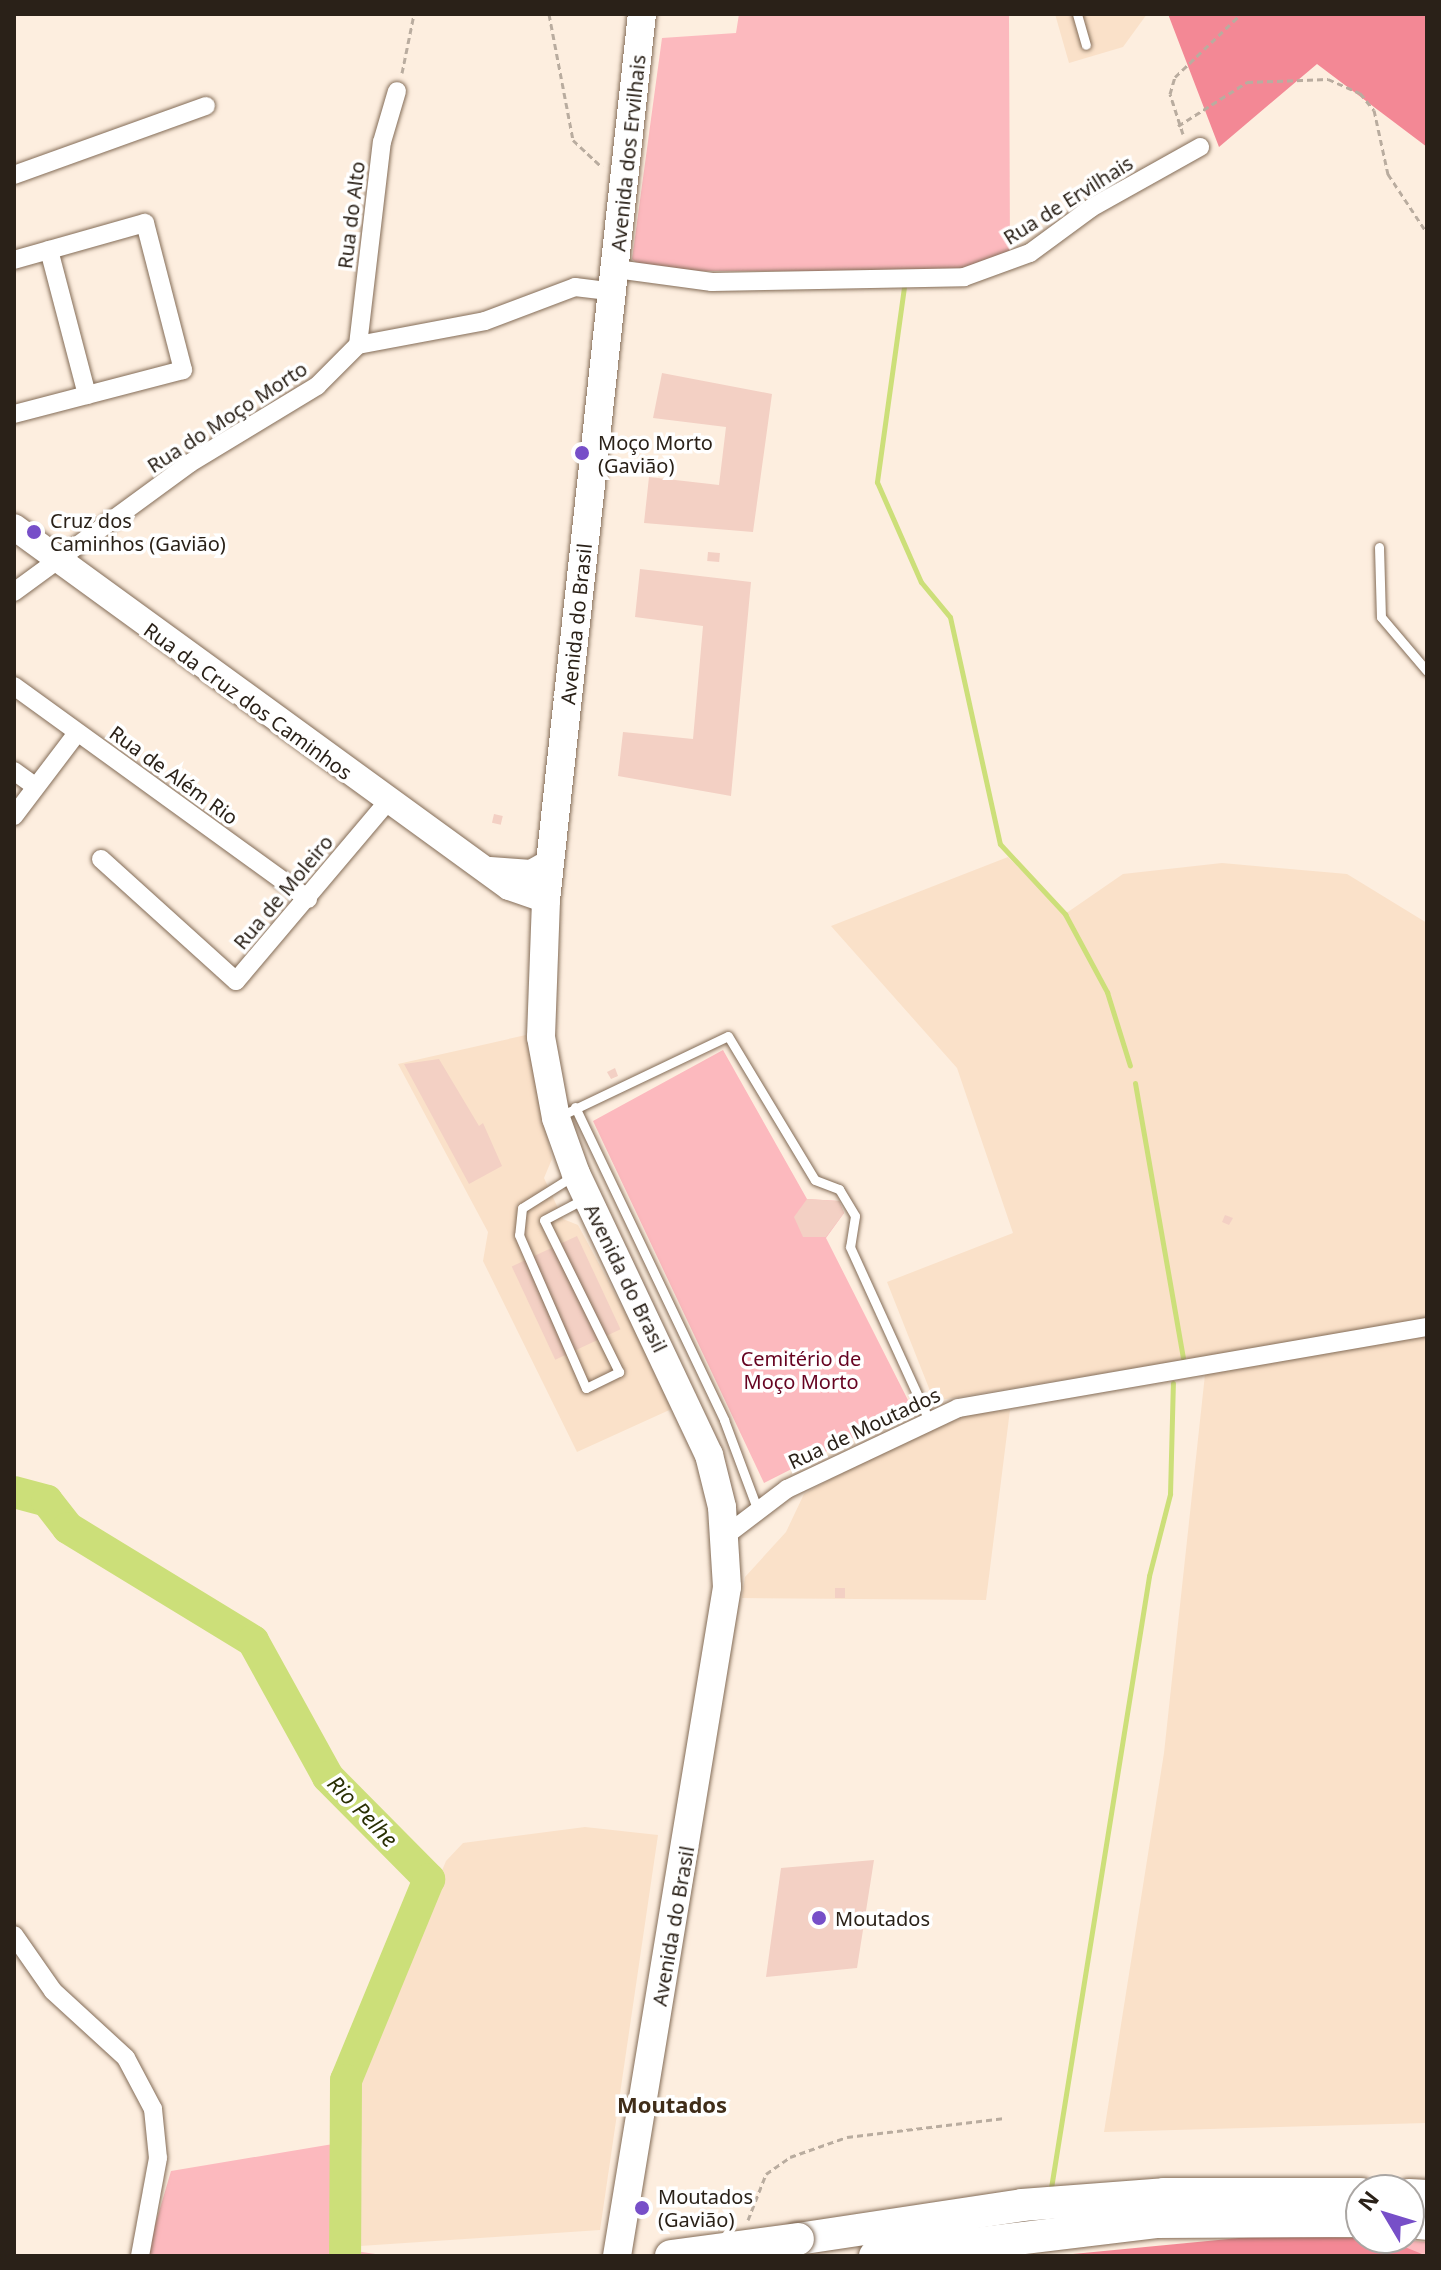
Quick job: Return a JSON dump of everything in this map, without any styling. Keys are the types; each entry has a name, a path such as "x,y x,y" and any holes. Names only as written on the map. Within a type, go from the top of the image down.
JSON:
{"highway":[{"path":"671,2256 1022,2205 1164,2194 1345,2194"},
{"path":"875,2256 1156,2222 1345,2221"}],"main road":[{"name":"Avenida dos Ervilhais","path":"614,280 642,14"},
{"name":"Avenida do Brasil","path":"614,280 546,900 541,1037 565,1113 581,1186 688,1403 709,1455 725,1536 720,1641 617,2256"}],"street":[{"name":"Rua do Alto","path":"358,345 382,142 397,91"},
{"path":"14,175 206,106"},
{"name":"Rua de Ervilhais","path":"614,280 712,282 907,278 996,269 1195,149"},
{"path":"14,260 145,223 183,370 14,414"},
{"path":"49,250 87,395"},
{"path":"358,345 485,321 575,287 614,280"},
{"name":"Rua do Moço Morto","path":"14,592 59,564 190,463 317,386 358,345"},
{"name":"Rua da Cruz dos Caminhos","path":"14,527 59,564 509,887 546,900"},
{"name":"Rua de Além Rio","path":"14,686 308,899"},
{"path":"14,816 77,733"},
{"path":"14,771 35,786"},
{"name":"Rua de Moleiro","path":"101,859 236,981 388,801"},
{"name":"Rua da Cruz dos Caminhos","path":"487,869 531,873 551,862"},
{"name":"Rua de Moutados","path":"725,1536 787,1489 928,1418 1179,1369 1427,1327"},
{"path":"14,1935 53,1991 126,2058 153,2109 158,2158 140,2256"}],"lane":[{"path":"1077,14 1086,45"},
{"path":"1379,547 1381,617 1427,671"},
{"path":"758,1511 724,1420 565,1113 728,1036 815,1180 839,1189 855,1216 850,1247 928,1418"},
{"path":"581,1186 544,1220 619,1372 586,1388 519,1235 522,1208 581,1186"}],"path":[{"path":"397,91 414,14"},
{"path":"549,14 573,140 624,190"},
{"path":"1195,149 1178,126 1170,94 1175,77 1241,14"},
{"path":"1178,126 1247,82 1328,79 1360,93 1374,110 1388,174 1427,233"},
{"path":"748,2229 751,2199 766,2174 790,2157 847,2137 1005,2118"}],"shaded area":[{"path":"1055,14 1147,14 1123,47 1069,63"},
{"path":"1168,14 1427,14 1427,147 1317,64 1219,147"},
{"path":"1008,857 1065,914 1123,874 1222,863 1347,874 1427,923 1427,2123 1104,2132 1164,1753 1207,1356 934,1401 887,1282 1013,1233 957,1068 831,926"},
{"path":"526,1035 552,1159 544,1178 563,1219 578,1225 676,1407 577,1452 483,1261 488,1232 398,1064"},
{"path":"1010,1410 986,1600 742,1598 745,1577 786,1532 804,1494 889,1446 973,1413"},
{"name":"Moutados","path":"585,1827 658,1835 600,2230 360,2246 362,2151 354,2081 446,1861 463,1843"},
{"path":"1270,2235 1345,2238 1345,2254 1427,2256 1052,2256"}],"green space":[{"path":"739,14 1009,14 1010,256 967,271 702,271 642,268 632,259 662,38 736,33"},
{"name":"Cemitério de Moço Morto","path":"723,1050 807,1199 839,1201 844,1213 826,1238 912,1408 764,1483 593,1121"},
{"path":"357,2140 355,2251 389,2256 146,2256 171,2171"}],"building":[{"path":"662,373 772,394 753,532 644,523 649,477 719,485 726,427 653,418"},
{"path":"708,552 720,553 719,562 707,561"},
{"path":"640,569 751,582 731,796 618,776 623,732 693,739 703,626 635,617"},
{"path":"494,814 503,816 501,825 492,823"},
{"path":"439,1059 479,1126 483,1123 502,1166 469,1184 404,1064"},
{"path":"615,1068 618,1076 611,1079 607,1072"},
{"path":"807,1199 839,1201 844,1213 826,1237 803,1237 794,1217"},
{"path":"1225,1215 1233,1218 1229,1225 1222,1222"},
{"path":"577,1236 621,1329 555,1360 512,1266"},
{"path":"835,1588 845,1588 845,1598 835,1598"},
{"name":"Moutados","path":"874,1860 857,1968 766,1977 781,1868"}],"waterway":[{"path":"904,287 877,482 921,582 950,617 1000,844 1065,914 1107,992 1130,1066"},
{"path":"1135,1083 1183,1358"},
{"path":"1051,2188 1149,1576 1170,1494 1173,1383"},
{"name":"Rio Pelhe","path":"14,1492 47,1501 68,1528 253,1641 328,1777 429,1879 346,2080 345,2256"}],"place":[{"name":"Moço Morto (Gavião)","path":"582,453"},
{"name":"Cruz dos Caminhos (Gavião)","path":"34,532"},
{"name":"Moutados","path":"819,1918"},
{"name":"Moutados (Gavião)","path":"642,2208"}],"district":[{"name":"Moutados","path":"672,2105"}]}
